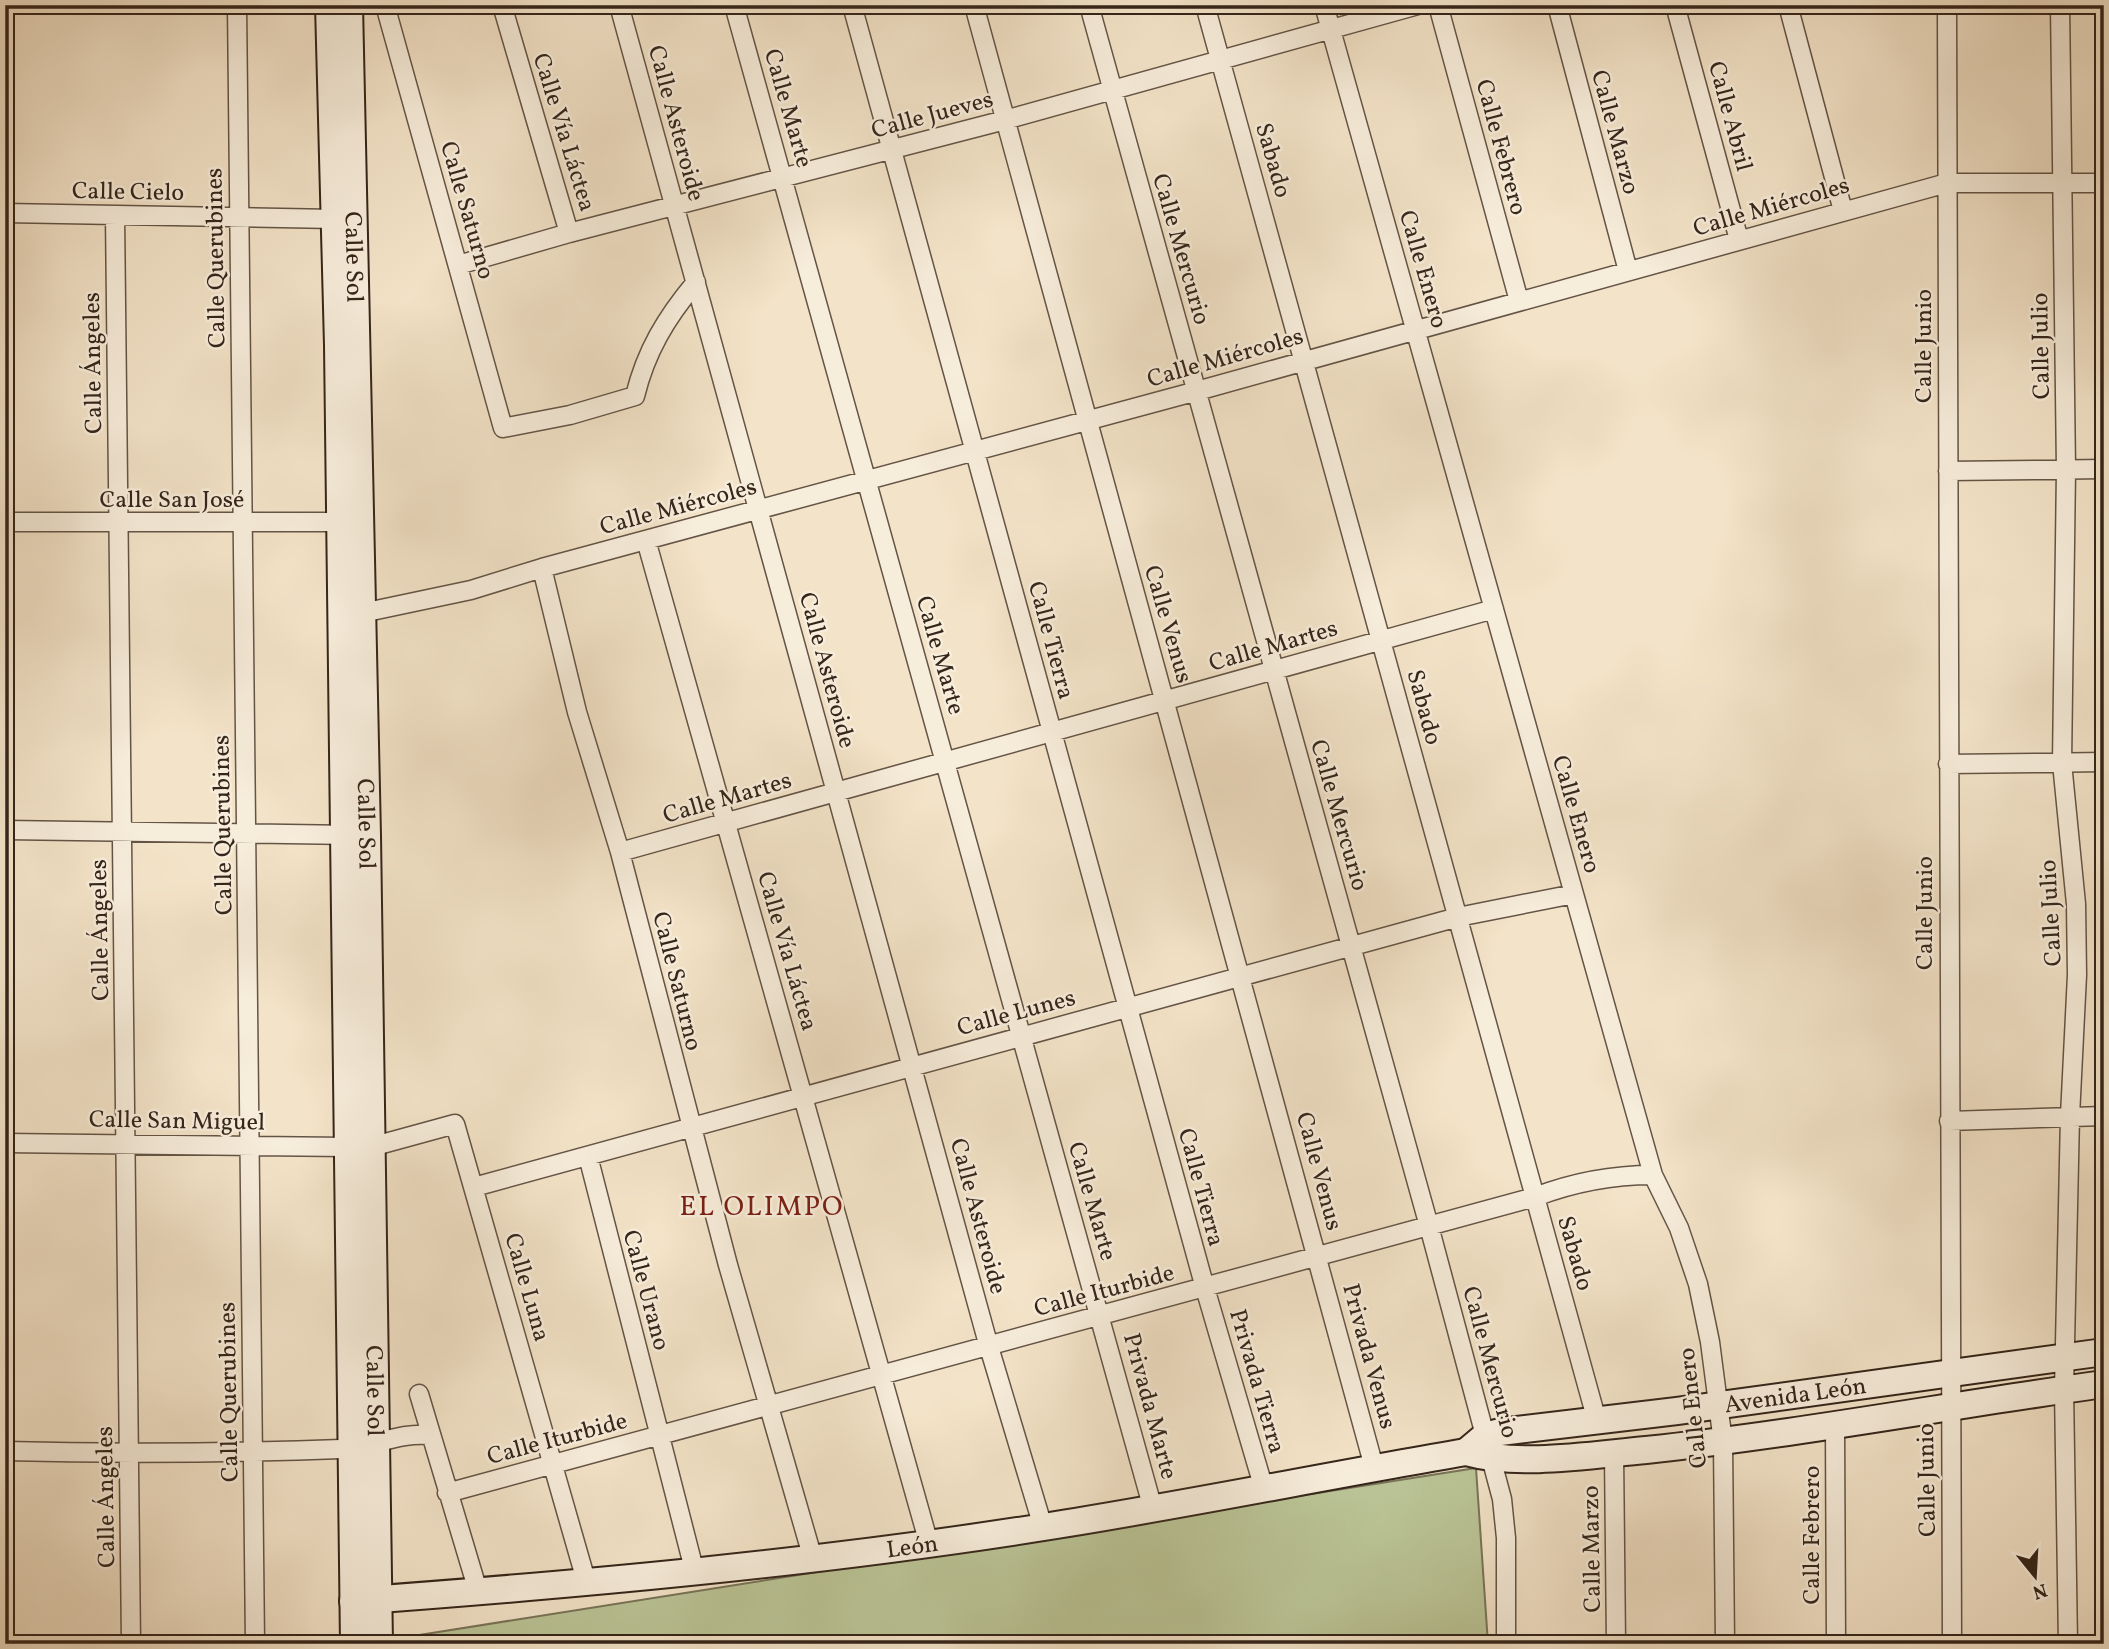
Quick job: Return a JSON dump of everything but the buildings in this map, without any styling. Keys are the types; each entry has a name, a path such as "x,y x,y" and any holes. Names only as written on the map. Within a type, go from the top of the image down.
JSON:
{"street":[{"name":"Calle Querubines","path":"237,5 256,1644"},
{"name":"Calle Sol","path":"329,5 340,522 356,835 366,1600 379,1644"},
{"name":"Calle Sol","path":"349,5 362,613 356,835"},
{"name":"Calle Saturno","path":"385,5 503,428 570,415 635,396 651,345 664,321 696,282"},
{"name":"Calle Vía Láctea","path":"502,5 569,233"},
{"name":"Calle Asteroide","path":"619,5 989,1347 1043,1527"},
{"name":"Calle Marte","path":"734,5 1100,1317"},
{"name":"Calle Tierra","path":"852,5 1205,1288"},
{"name":"Calle Venus","path":"974,5 1086,421 1318,1257"},
{"name":"Calle Mercurio","path":"1089,5 1429,1226 1481,1449 1502,1499 1506,1538 1506,1644"},
{"name":"Sabado","path":"1205,5 1597,1421"},
{"name":"Calle Enero","path":"1324,5 1653,1175 1679,1228 1698,1284 1710,1342 1723,1442 1725,1644"},
{"name":"Calle Jueves","path":"458,265 674,205 1005,120 1418,5"},
{"name":"Calle Febrero","path":"1438,5 1519,301"},
{"name":"Calle Marzo","path":"1557,5 1628,271"},
{"name":"Calle Abril","path":"1675,5 1739,240"},
{"path":"1788,5 1843,211"},
{"name":"Calle Julio","path":"2060,5 2066,470 2062,763 2076,916 2076,1033 2070,1116 2064,1389 2068,1644"},
{"name":"Calle Junio","path":"1947,10 1949,1404 1952,1644"},
{"name":"Calle Miércoles","path":"362,613 459,593 1947,183 2104,183"},
{"name":"Calle Cielo","path":"5,213 335,219"},
{"name":"Calle Ángeles","path":"115,215 131,1644"},
{"path":"1948,471 2104,469"},
{"name":"Calle San José","path":"5,522 340,522"},
{"name":"Calle Vía Láctea","path":"646,540 929,1544"},
{"name":"Calle Saturno","path":"542,568 577,712 620,852 691,1128 813,1559"},
{"name":"Calle Martes","path":"620,852 1494,609"},
{"path":"1948,764 2104,762"},
{"path":"5,830 356,835"},
{"name":"Calle Lunes","path":"474,1187 1458,917 1574,894"},
{"path":"1949,1121 2104,1116"},
{"name":"Calle San Miguel","path":"5,1143 360,1147 455,1124"},
{"name":"Calle Luna","path":"455,1124 555,1464 587,1584"},
{"name":"Calle Urano","path":"588,1156 695,1573"},
{"name":"Calle Iturbide","path":"447,1493 1100,1317 1593,1179 1653,1175"},
{"name":"Privada Venus","path":"1318,1257 1374,1467"},
{"name":"Privada Tierra","path":"1205,1288 1264,1489"},
{"name":"Privada Marte","path":"1100,1317 1153,1509"},
{"name":"Avenida León","path":"1481,1449 1597,1421 2104,1352"},
{"name":"Avenida León","path":"1481,1449 1614,1453 1723,1442 1835,1426 1949,1404 2104,1384"},
{"path":"419,1394 429,1435 478,1591"},
{"name":"Calle Febrero","path":"1835,1426 1836,1644"},
{"path":"5,1451 253,1452 364,1446 410,1434 429,1435"},
{"name":"León","path":"366,1600 587,1584 929,1544 1153,1509 1481,1449"},
{"name":"Calle Marzo","path":"1614,1453 1616,1644"},
{"name":"Calle Sol","path":"354,1644 366,1600"}],"green space":[{"path":"1476,1468 1488,1644 381,1644 381,1641"}],"district":[{"name":"EL OLIMPO","path":"762,1205"}]}
